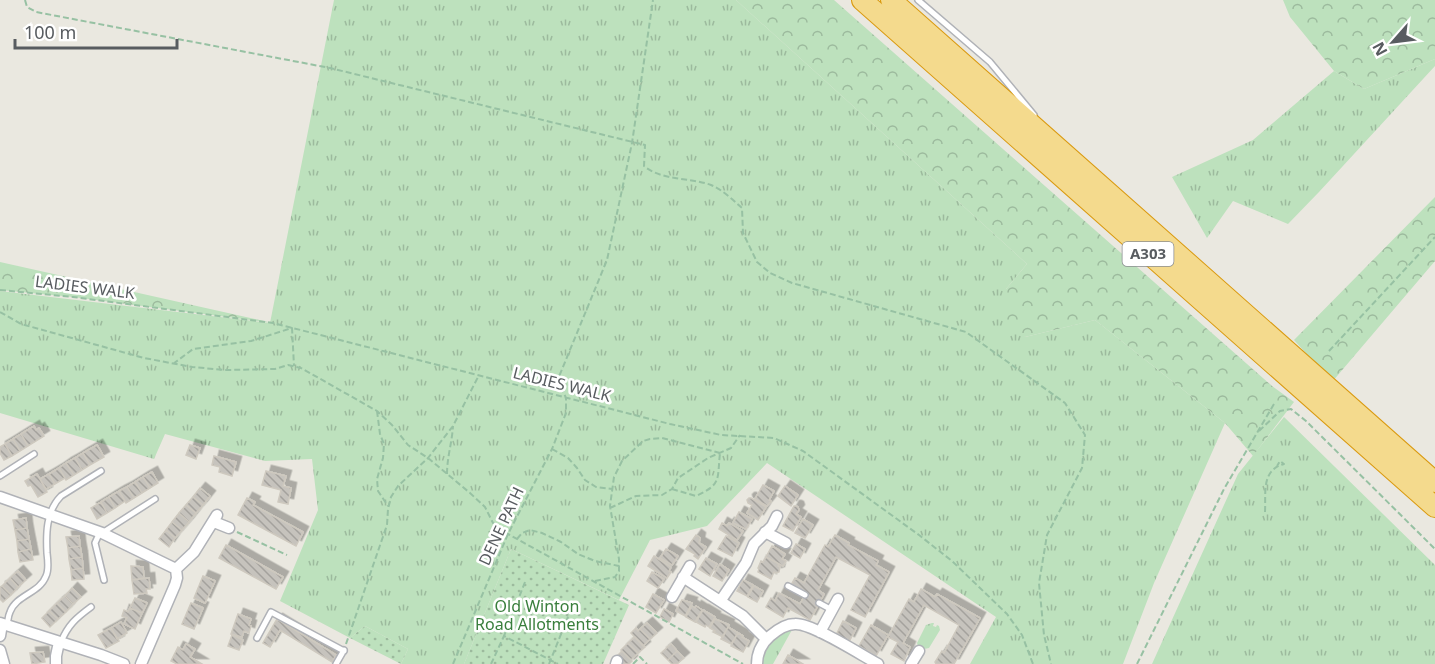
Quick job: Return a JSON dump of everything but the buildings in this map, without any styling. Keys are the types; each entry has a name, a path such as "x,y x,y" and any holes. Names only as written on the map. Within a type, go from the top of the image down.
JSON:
{"highway":[{"name":"A303","path":"862,0 1435,507"},
{"name":"A303","path":"891,0 1435,482"}],"street":[{"path":"0,497 101,532 176,569"},
{"path":"721,600 746,563 754,544 772,526 777,516"},
{"path":"176,569 194,552 216,519 229,528"},
{"path":"765,532 786,543"},
{"path":"672,597 690,566"},
{"path":"141,664 175,585 176,569"},
{"path":"683,577 743,616 766,639"},
{"path":"820,632 838,599"},
{"path":"0,636 3,624 124,664"},
{"path":"757,664 758,654 766,639 783,627 794,624 807,626 820,632 878,664"},
{"path":"56,664 60,642"},
{"path":"0,650 4,664"},
{"path":"911,664 919,651"}],"lane":[{"path":"918,0 990,62 1036,117"},
{"path":"1044,126 1074,163"},
{"path":"0,476 34,454"},
{"path":"3,624 14,605 38,587 47,575 47,528 56,501 101,471"},
{"path":"104,580 95,543 101,532 154,499"},
{"path":"788,586 805,595"},
{"path":"819,603 832,610"},
{"path":"60,642 72,622 91,607"},
{"path":"257,638 271,612 344,650 336,664"}],"path":[{"path":"25,0 27,7 36,12 330,68 645,146 644,166 653,173 712,186 741,208 743,233 749,248 757,262 770,273 792,282 966,332 1065,403 1085,435 1082,468 1047,535 1039,583 1044,635 1051,664"},
{"name":"DENE PATH","path":"453,664 508,534 552,449 566,413 566,398 558,380 607,260 632,143 654,0"},
{"path":"1329,351 1435,237"},
{"name":"LADIES WALK","path":"0,290 73,297 273,323 670,424 721,435 774,438 803,451 952,561 1007,614 1022,635 1033,664"},
{"path":"0,312 21,324 173,364 225,370 275,369 288,365 302,368 377,411 408,445 428,458 470,493 484,507 493,523 508,534 743,664"},
{"path":"173,364 193,350 251,341 292,328 294,366"},
{"path":"344,650 387,525 391,497 398,486 428,458 453,426 479,375"},
{"path":"1137,664 1224,489 1274,404"},
{"path":"1257,432 1280,411 1291,409 1306,421 1435,549"},
{"path":"377,411 380,434 384,444 377,479 378,491 388,506"},
{"path":"447,474 447,458 453,426"},
{"path":"610,508 636,496 662,495 672,489 678,478 708,458 731,448 740,435"},
{"path":"594,582 615,577 619,571 610,508 614,477 622,461 643,441 662,438 720,453"},
{"path":"552,449 568,458 585,480 596,488 612,489"},
{"path":"672,489 696,496 710,490 717,482 720,453"},
{"path":"1265,512 1268,474 1278,466"},
{"path":"229,528 286,555"},
{"path":"517,539 522,533 530,530 542,533 578,554 619,567"},
{"path":"491,664 525,582"},
{"path":"550,662 572,606"},
{"path":"504,636 550,662 558,664"},
{"path":"633,664 640,657 647,664"}],"green space":[{"path":"334,0 736,0 1027,264 1006,289 1025,337 1095,320 1225,423 1154,583 1123,664 970,664 996,617 767,463 707,526 650,540 619,600 511,549 464,664 401,664 408,649 365,626 350,638 280,601 318,510 312,459 265,461 165,434 154,459 0,413 0,291 270,323"},
{"path":"736,0 834,0 1272,386 1294,402 1253,456 1225,423 1095,320 1025,337 1005,325 1006,289 1027,264"},
{"path":"1283,0 1435,0 1435,59 1364,89 1334,71 1290,17"},
{"path":"1435,59 1435,66 1288,224 1233,201 1207,238 1172,177 1253,140 1334,71 1364,89"},
{"path":"1435,197 1435,261 1332,382 1294,340"},
{"path":"0,262 273,323 73,297 0,290"},
{"path":"1284,417 1435,565 1435,664 1152,664 1238,474"},
{"name":"Old Winton Road Allotments","path":"511,549 629,605 603,664 464,664"},
{"path":"934,623 933,626 939,626 940,630 929,648 924,649 917,643 926,625"},
{"path":"365,626 408,649 401,664 350,638"},
{"path":"793,628 773,664 762,664 772,642"}]}
